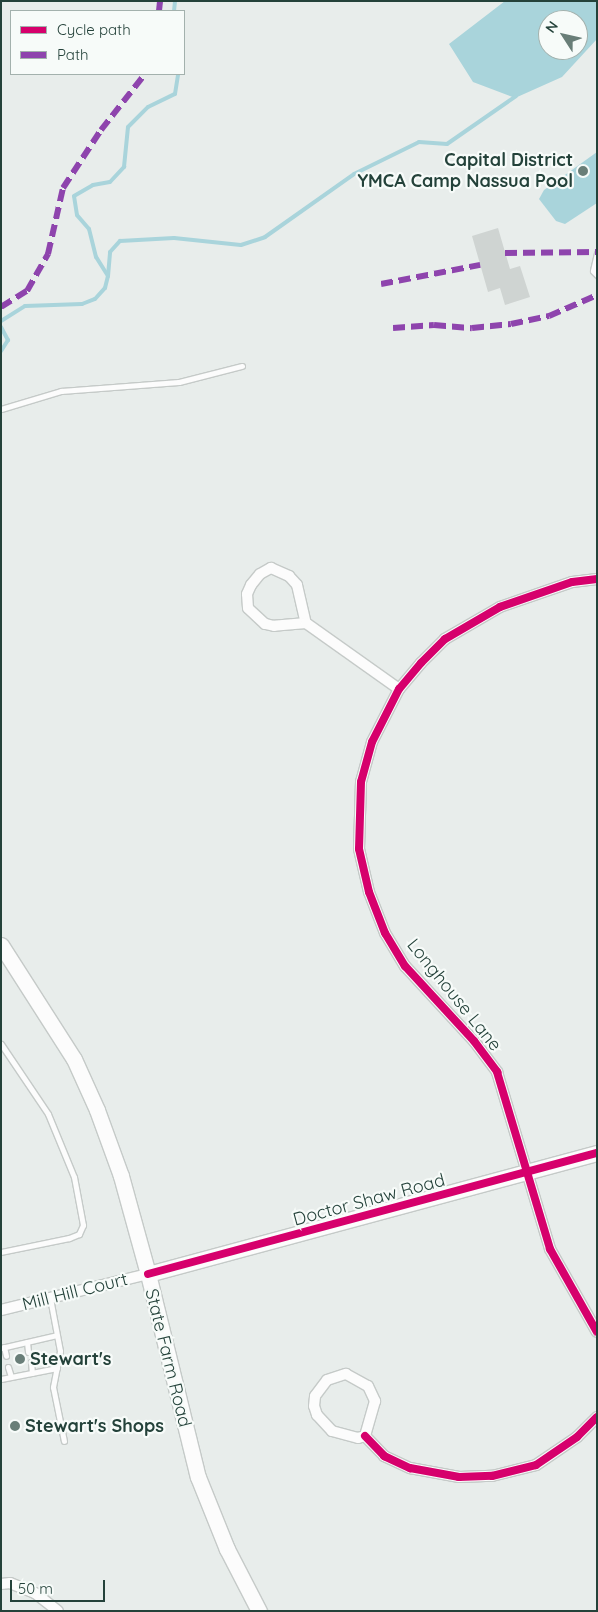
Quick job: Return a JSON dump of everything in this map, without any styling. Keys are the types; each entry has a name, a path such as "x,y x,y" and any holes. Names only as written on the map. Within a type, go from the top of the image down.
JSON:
{"main road":[{"name":"State Farm Road","path":"1,945 74,1059 121,1176 148,1274 198,1477 227,1549 259,1611"},
{"name":"Doctor Shaw Road","path":"148,1274 597,1153"}],"street":[{"path":"306,623 304,603 290,576 271,568 260,574 247,594 248,608 252,615 274,626 306,623 399,689"},
{"name":"Longhouse Lane","path":"597,579 572,582 500,606 445,639 399,689 381,719 361,782 359,849 369,892 385,933 405,966 474,1041 497,1072 529,1171 550,1249 597,1332"},
{"name":"Mill Hill Court","path":"1,1310 148,1274"},
{"path":"346,1374 368,1386 375,1401 366,1436 350,1438 338,1434 317,1416 316,1396 327,1380 346,1374"},
{"path":"366,1436 384,1456 410,1468 459,1477 492,1476 536,1465 577,1437 597,1417"},
{"path":"1,1584 10,1583 35,1593 58,1611"}],"lane":[{"path":"597,253 593,271 597,275"},
{"path":"1,409 61,391 179,382 242,366"},
{"path":"1,1044 48,1114 74,1177 83,1225 79,1234 70,1238 1,1252"},
{"path":"50,1298 57,1335 57,1368 53,1387 64,1441"},
{"path":"6,1356 3,1348 57,1335"},
{"path":"26,1342 28,1352"},
{"path":"30,1362 32,1373"},
{"path":"8,1367 10,1377"},
{"path":"1,1379 57,1368"}],"water":[{"path":"505,1 597,1 597,39 588,49 588,10 538,10 538,60 578,60 562,77 515,98 473,82 449,44"},
{"name":"Capital District YMCA Camp Nassua Pool","path":"597,152 597,203 565,224 556,221 539,199 544,190"}],"building":[{"path":"498,228 510,269 520,266 530,297 505,305 500,288 488,292 472,236"}],"waterway":[{"path":"174,10 175,1"},
{"path":"1,321 25,306 82,304 95,299 105,288 108,276 96,257 89,229 77,215 74,196 93,185 110,182 124,167 128,127 148,107 175,94 178,75"},
{"path":"108,276 110,252 120,241 174,238 241,245 265,237 354,174 419,142 447,144 516,96"},
{"path":"1,327 8,340 1,351"}],"marked path":[{"path":"159,10 160,1"},
{"path":"1,307 27,291 48,254 63,188 101,130 144,75"},
{"path":"505,253 597,252"},
{"path":"381,284 480,265"},
{"path":"393,328 434,325 472,328 511,324 549,316 597,295"}],"cycle path":[{"path":"597,579 572,582 500,607 445,639 421,663 399,689 372,742 361,782 359,849 369,892 385,933 405,966 474,1041 497,1072 550,1249 597,1332"},
{"path":"148,1274 597,1153"},
{"path":"365,1436 384,1456 410,1468 459,1477 492,1476 536,1465 577,1437 597,1417"}],"place":[{"name":"Capital District YMCA Camp Nassua Pool","path":"583,171"},
{"name":"Stewart's","path":"20,1359"},
{"name":"Stewart's Shops","path":"15,1426"}]}
